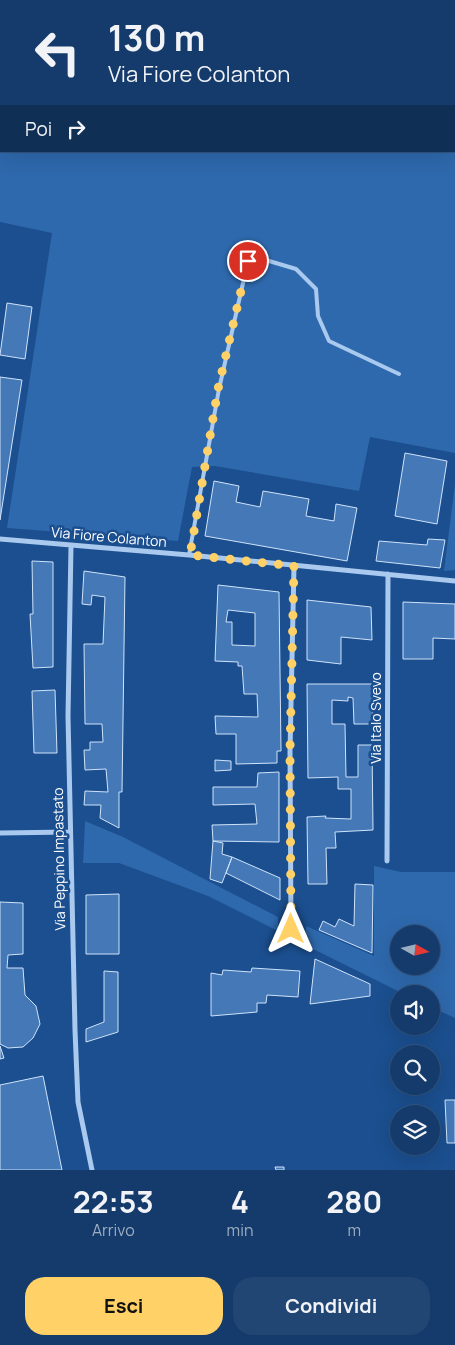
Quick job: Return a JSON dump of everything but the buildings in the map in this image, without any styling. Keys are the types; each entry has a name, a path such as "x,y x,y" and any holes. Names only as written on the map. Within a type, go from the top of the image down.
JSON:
{"street":[{"name":"Via Fiore Colanton","path":"0,539 190,555 455,581"},
{"name":"Via Peppino Impastato","path":"71,546 68,716 78,1102 92,1170"},
{"path":"291,929 290,751 294,566"},
{"name":"Via Italo Svevo","path":"387,861 388,574"},
{"path":"0,833 70,832"}],"lane":[{"path":"190,555 218,389 248,261 259,258 296,269 316,289 318,316 329,341 399,374"}],"shaded area":[{"path":"0,152 455,152 455,453 370,437 359,491 215,466 192,467 178,541 7,528 52,233 0,222"},
{"path":"455,484 455,570 444,571"},
{"path":"85,821 123,837 278,917 278,931 208,896 119,863 83,863"},
{"path":"374,866 401,872 455,872 455,1018 440,1011 440,985 390,985 390,987 305,945 306,926 374,956"}],"route":[{"path":"248,261 218,389 190,555 294,566 290,751 291,929"}]}
